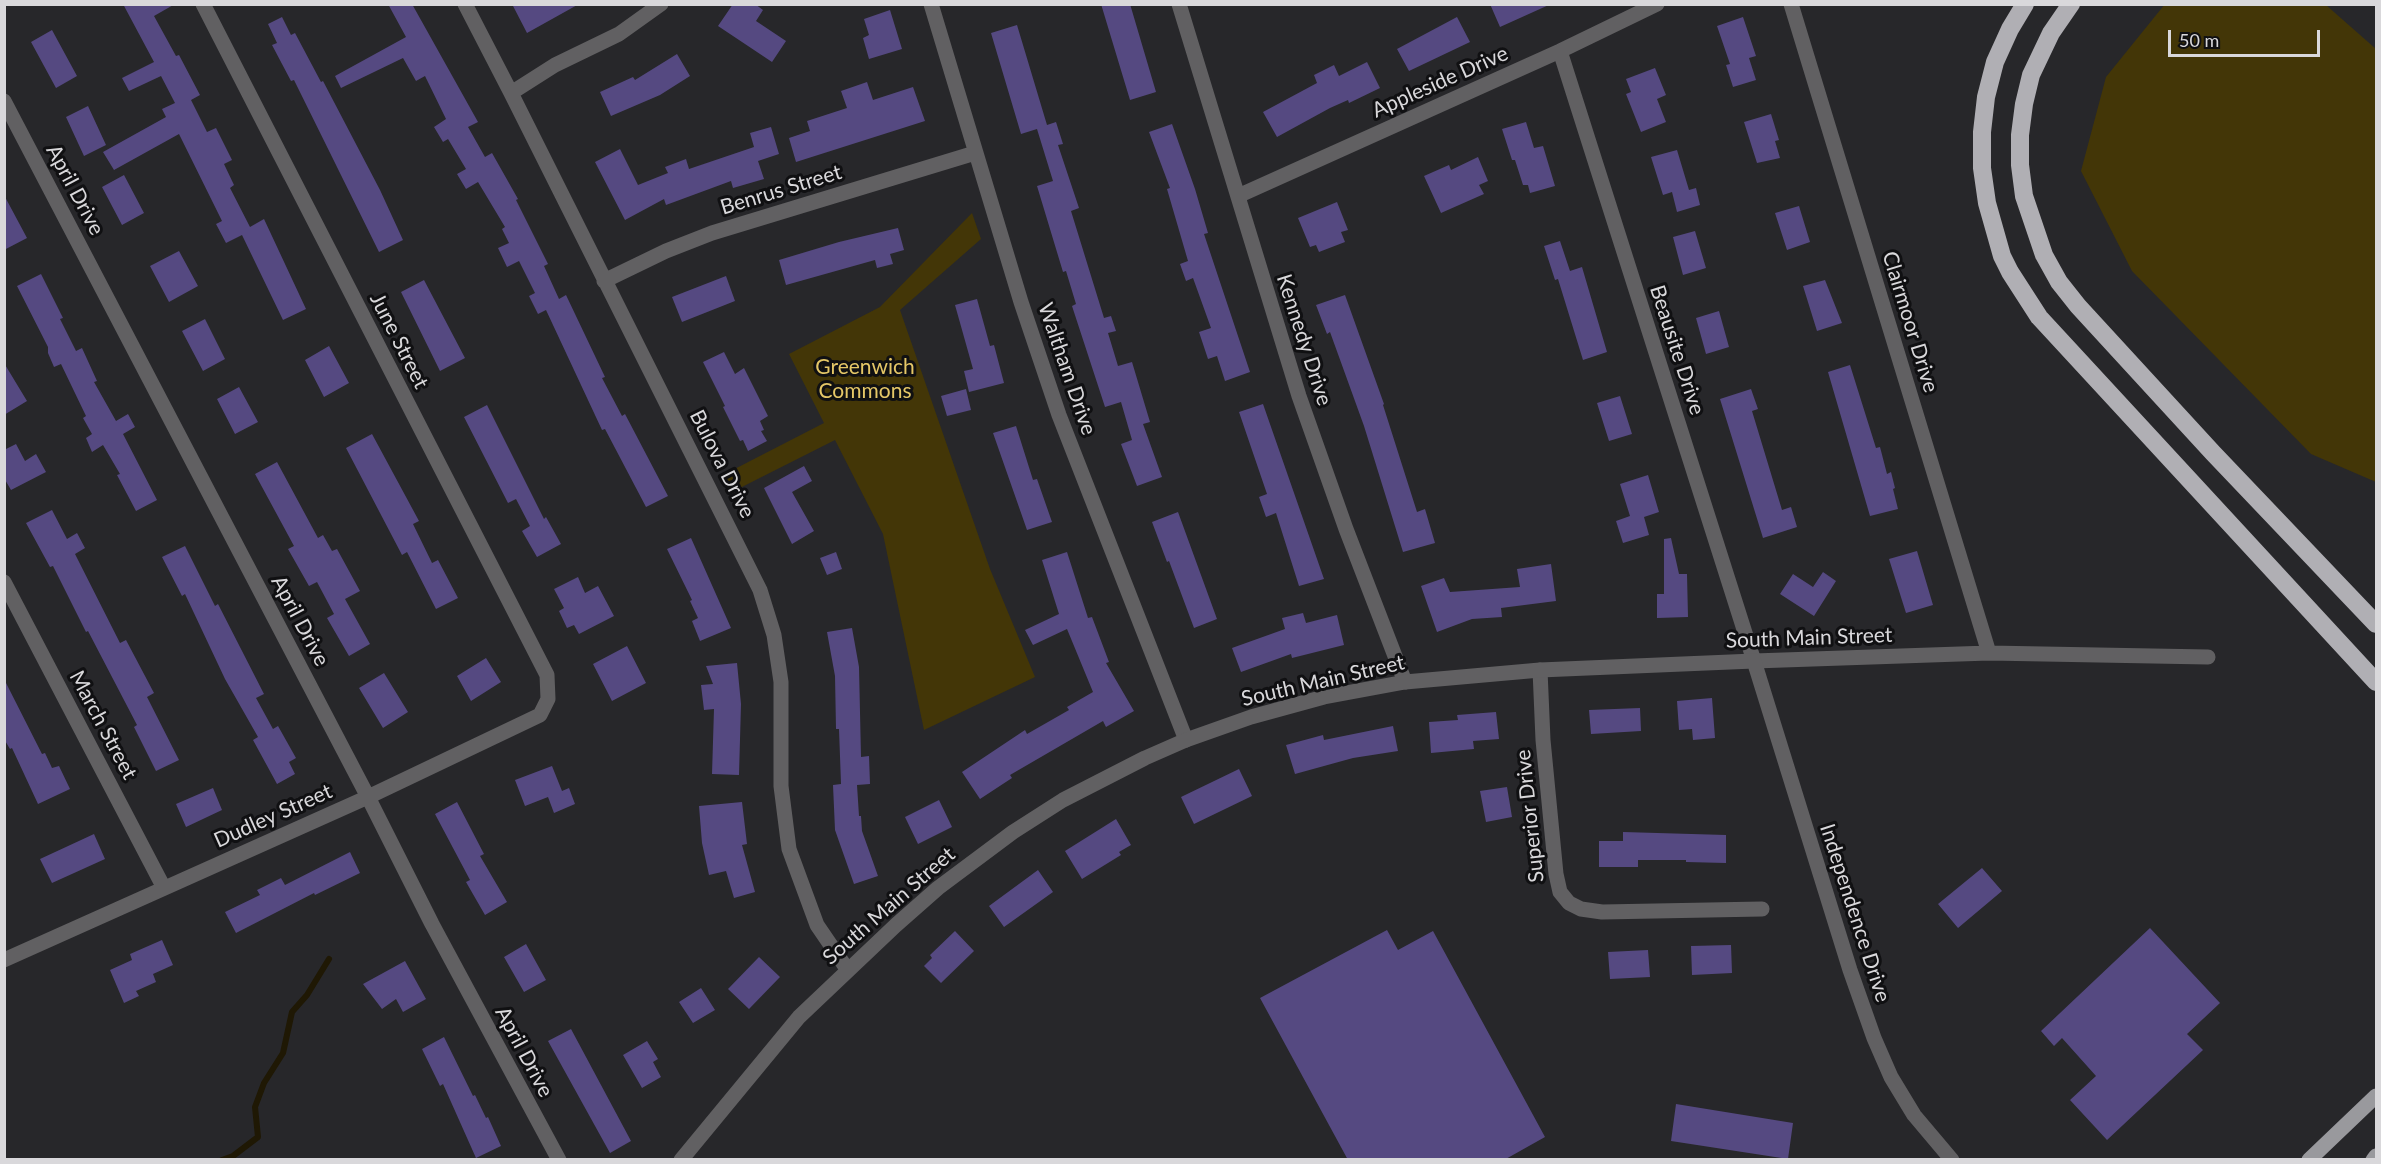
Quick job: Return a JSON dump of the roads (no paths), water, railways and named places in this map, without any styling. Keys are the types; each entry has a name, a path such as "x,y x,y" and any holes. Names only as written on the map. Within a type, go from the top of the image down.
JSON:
{"highway":[{"path":"2025,4 2010,29 1995,62 1986,97 1982,132 1982,168 1987,203 1994,230 2010,272 2038,317 2376,682"},
{"path":"2071,4 2051,33 2031,75 2020,135 2020,165 2024,196 2044,255 2059,282 2078,306 2213,453 2376,623"}],"main road":[{"path":"2309,1160 2376,1096"},
{"path":"2373,1160 2376,1156"}],"street":[{"name":"June Street","path":"203,4 547,675 548,699"},
{"name":"Bulova Drive","path":"465,4 760,590 774,635 781,682 781,786 789,849 817,925 847,969"},
{"path":"511,93 555,65 619,34 661,4"},
{"name":"Waltham Drive","path":"931,4 1021,302 1059,415 1186,740"},
{"name":"Kennedy Drive","path":"1179,4 1299,396 1346,529 1406,682"},
{"name":"Appleside Drive","path":"1238,196 1560,51 1657,4"},
{"name":"Clairmoor Drive","path":"1791,4 1989,652"},
{"name":"Beausite Drive","path":"1560,51 1754,661"},
{"name":"April Drive","path":"4,101 368,797 437,934 559,1160"},
{"name":"Benrus Street","path":"604,281 666,251 712,233 975,153"},
{"name":"March Street","path":"4,582 164,888"},
{"name":"South Main Street","path":"681,1160 799,1017 847,969 938,888 1013,832 1105,777 1186,740 1251,717 1324,697 1406,682 1540,670 1989,652 2208,657"},
{"name":"Independence Drive","path":"1754,661 1850,970 1874,1038 1891,1077 1914,1115 1952,1160"},
{"name":"Superior Drive","path":"1540,670 1556,874 1560,892 1569,903 1581,909 1602,912 1762,909"},
{"name":"Dudley Street","path":"4,960 368,797 540,715 548,699"}],"waterway":[{"path":"222,1160 233,1156 258,1137 255,1107 264,1083 283,1053 292,1012 307,995 329,959"}],"park label":[{"name":"Greenwich Commons","path":"865,379"}]}
